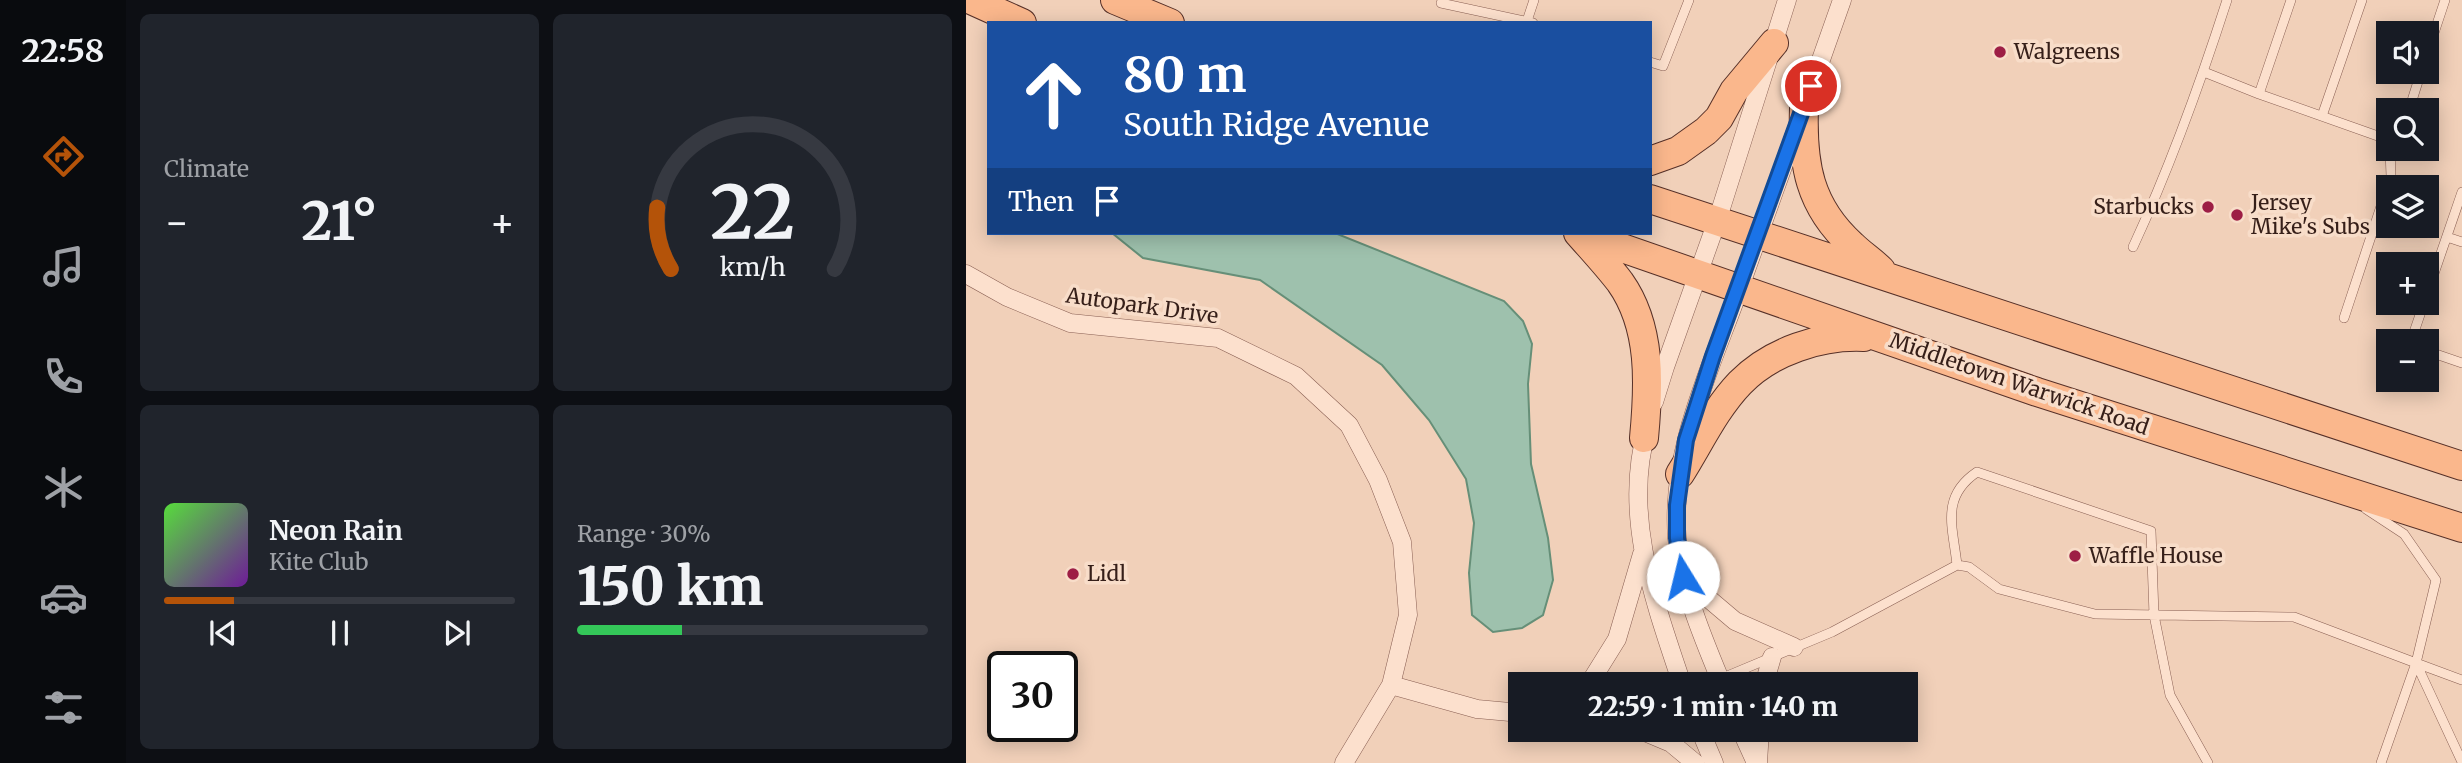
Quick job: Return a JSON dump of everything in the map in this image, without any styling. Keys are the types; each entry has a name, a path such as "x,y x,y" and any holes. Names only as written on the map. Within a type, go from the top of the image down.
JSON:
{"main road":[{"path":"971,0 1018,21"},
{"path":"1115,0 1165,21"},
{"path":"1652,160 1678,151 1706,131 1719,118 1734,90 1774,43"},
{"path":"1804,108 1805,159 1808,178 1818,201 1838,230 1891,279"},
{"path":"1652,200 2462,466"},
{"path":"1580,235 1619,281 1630,298 1638,322 1646,349 1648,371 1644,438"},
{"name":"Middletown Warwick Road","path":"1584,235 2037,392 2462,528"},
{"path":"1680,474 1725,401 1754,371 1785,353 1826,340 1850,336 1885,339"}],"street":[{"path":"1678,672 1653,598 1643,550 1638,482 1644,438 1665,366 1717,221 1787,0"},
{"path":"1713,672 1683,577 1677,538 1677,505 1686,440 1843,0"},
{"name":"Autopark Drive","path":"966,274 1007,297 1070,323 1219,338 1296,376 1349,425 1378,480 1402,542 1408,615 1391,685 1344,763"},
{"path":"1596,672 1617,639 1643,550"},
{"path":"1683,577 1735,621 1794,648"},
{"path":"1768,672 1772,657"},
{"path":"1391,685 1477,709 1508,712"},
{"path":"1669,742 1695,763"},
{"path":"1705,742 1714,763"},
{"path":"1747,742 1757,763"},
{"path":"1757,763 1759,742"}],"lane":[{"path":"1530,21 1534,0"},
{"path":"1652,63 1663,66 1689,0"},
{"path":"2133,247 2158,194 2204,72 2227,0"},
{"path":"2259,94 2291,0"},
{"path":"2322,116 2362,0"},
{"path":"2438,21 2445,0"},
{"path":"1441,3 1525,21"},
{"path":"2204,72 2376,135"},
{"path":"2344,318 2391,176 2390,161"},
{"path":"2439,260 2462,192"},
{"path":"2447,237 2462,242"},
{"path":"2439,355 2462,363"},
{"path":"1957,565 1951,504 1964,481 1977,472 2151,531 2154,615 2170,695 2208,763"},
{"path":"2329,486 2404,534 2436,580 2416,663 2385,760"},
{"path":"1738,672 1832,632 1957,565 1969,567 1999,589 2095,614 2294,617 2462,680"},
{"path":"2416,663 2462,762"}],"shaded area":[{"path":"1114,235 1340,235 1504,301 1523,321 1532,344 1528,384 1531,464 1548,538 1553,580 1543,615 1522,628 1493,632 1472,615 1469,573 1474,523 1466,479 1429,420 1382,365 1260,280 1143,258"}],"place":[{"name":"Walgreens","path":"2000,52"},
{"name":"Starbucks","path":"2208,207"},
{"name":"Jersey Mike's Subs","path":"2237,215"},
{"name":"Waffle House","path":"2075,556"},
{"name":"Lidl","path":"1073,574"}],"route":[{"path":"1683,577 1677,538 1677,505 1686,440 1713,356 1811,86"}]}
